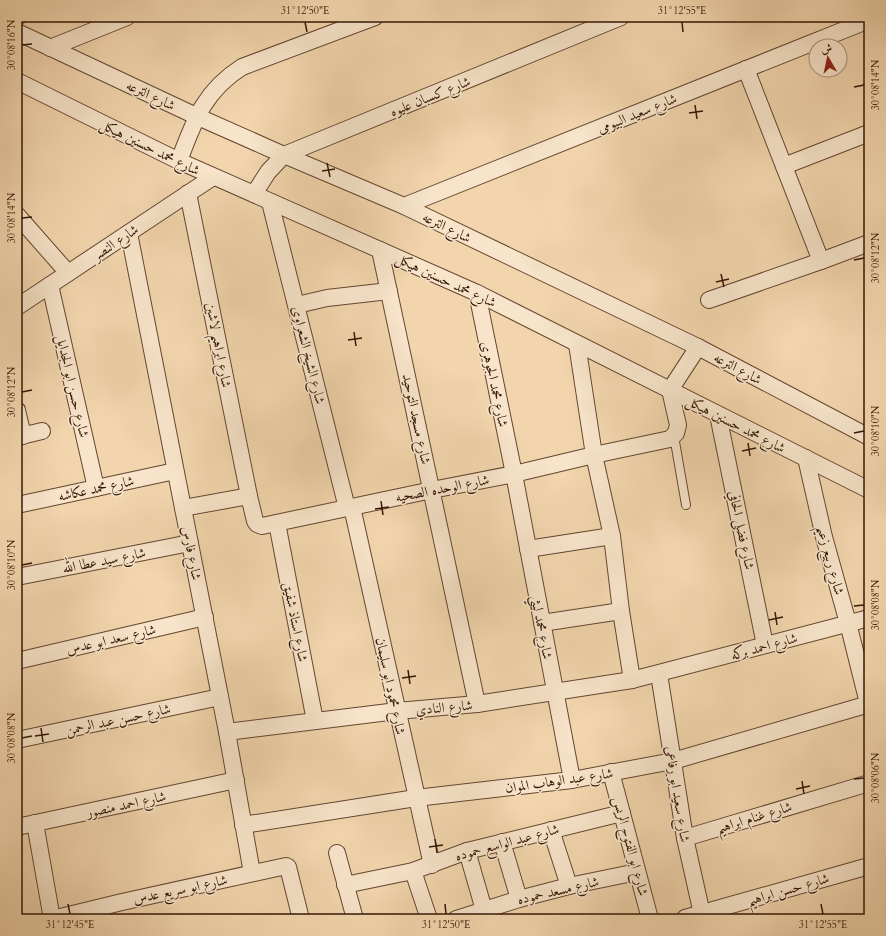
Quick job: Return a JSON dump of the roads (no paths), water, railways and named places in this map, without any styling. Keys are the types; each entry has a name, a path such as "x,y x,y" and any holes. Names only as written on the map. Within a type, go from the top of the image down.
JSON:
{"street":[{"path":"50,48 127,17"},
{"path":"179,161 196,116 216,87 228,76 242,67 375,17"},
{"name":"شارع كسبان عليوه","path":"254,194 268,172 284,155 621,17"},
{"name":"شارع سعيد البيومى","path":"404,206 869,20"},
{"name":"شارع الترعه","path":"18,27 50,48 196,116 404,206 698,347 869,437"},
{"path":"746,69 821,262"},
{"name":"شارع محمد حسنين هيكل","path":"17,81 213,177 477,293 869,490"},
{"path":"784,166 869,132"},
{"name":"شارع النصر","path":"17,307 213,177"},
{"name":"شارع ابراهيم لاشين","path":"188,193 249,496"},
{"name":"شارع الشيخ الشعراوى","path":"270,202 350,507"},
{"path":"17,215 68,274"},
{"name":"شارع فارس","path":"129,233 227,732 252,873"},
{"path":"709,300 821,262 869,243"},
{"name":"شارع مسجد التوحيد","path":"380,250 477,704"},
{"name":"شارع حسن ابو الجدايل","path":"50,285 96,488"},
{"path":"297,305 327,298 389,291"},
{"name":"شارع محمد الجوهرى","path":"477,293 514,474"},
{"path":"577,344 594,455 612,536 621,611 632,680"},
{"path":"674,436 678,429 678,425 670,390 698,347"},
{"path":"17,410 20,436 42,431"},
{"name":"شارع فضلى الحافي","path":"718,415 765,645"},
{"name":"شارع الوحده الصحيه","path":"249,496 257,524 262,526 277,524 350,507 514,474 670,439 674,436"},
{"name":"شارع ربيع زعيم","path":"806,458 824,537 869,705"},
{"name":"شارع محمد عكاشه","path":"17,505 175,471"},
{"name":"شارع محمد ليثي","path":"514,474 572,780"},
{"path":"183,508 249,496"},
{"name":"شارع محمود ابو سليمان","path":"350,507 432,865"},
{"name":"شارع استاذ شفيق","path":"277,524 315,721"},
{"path":"528,549 612,536"},
{"name":"شارع سيد عطا الله","path":"17,577 190,543"},
{"path":"542,623 621,611"},
{"name":"شارع سعد ابو عدس","path":"17,661 204,617"},
{"name":"شارع احمد بركه","path":"659,674 869,618"},
{"name":"شارع النادي","path":"227,732 397,711 477,704 555,693 659,674"},
{"name":"شارع سعيد ابو رفاعى","path":"659,674 685,838 702,914"},
{"name":"شارع حسن عبد الرحمن","path":"17,740 220,697"},
{"name":"شارع عبد الوهاب الموان","path":"244,825 416,798 572,780 673,761 869,705"},
{"name":"شارع ابو الفتوح الريس","path":"611,772 650,919"},
{"name":"شارع احمد منصور","path":"17,827 236,780"},
{"name":"شارع غنام ابراهيم","path":"685,838 869,783"},
{"name":"شارع عبد الواسع حموده","path":"345,885 413,871 467,851 622,813"},
{"path":"34,823 52,919"},
{"path":"551,830 569,886"},
{"path":"502,842 519,899"},
{"path":"467,851 484,910"},
{"path":"337,853 355,919"},
{"name":"شارع ابو سريع عدس","path":"52,919 91,914 252,873 286,866 288,868 302,919"},
{"name":"شارع حسن ابراهيم","path":"684,918 869,866"},
{"path":"413,871 429,919"},
{"name":"شارع مسعد حموده","path":"460,918 519,899 569,886 637,872"}],"lane":[{"path":"674,436 686,505"}]}
